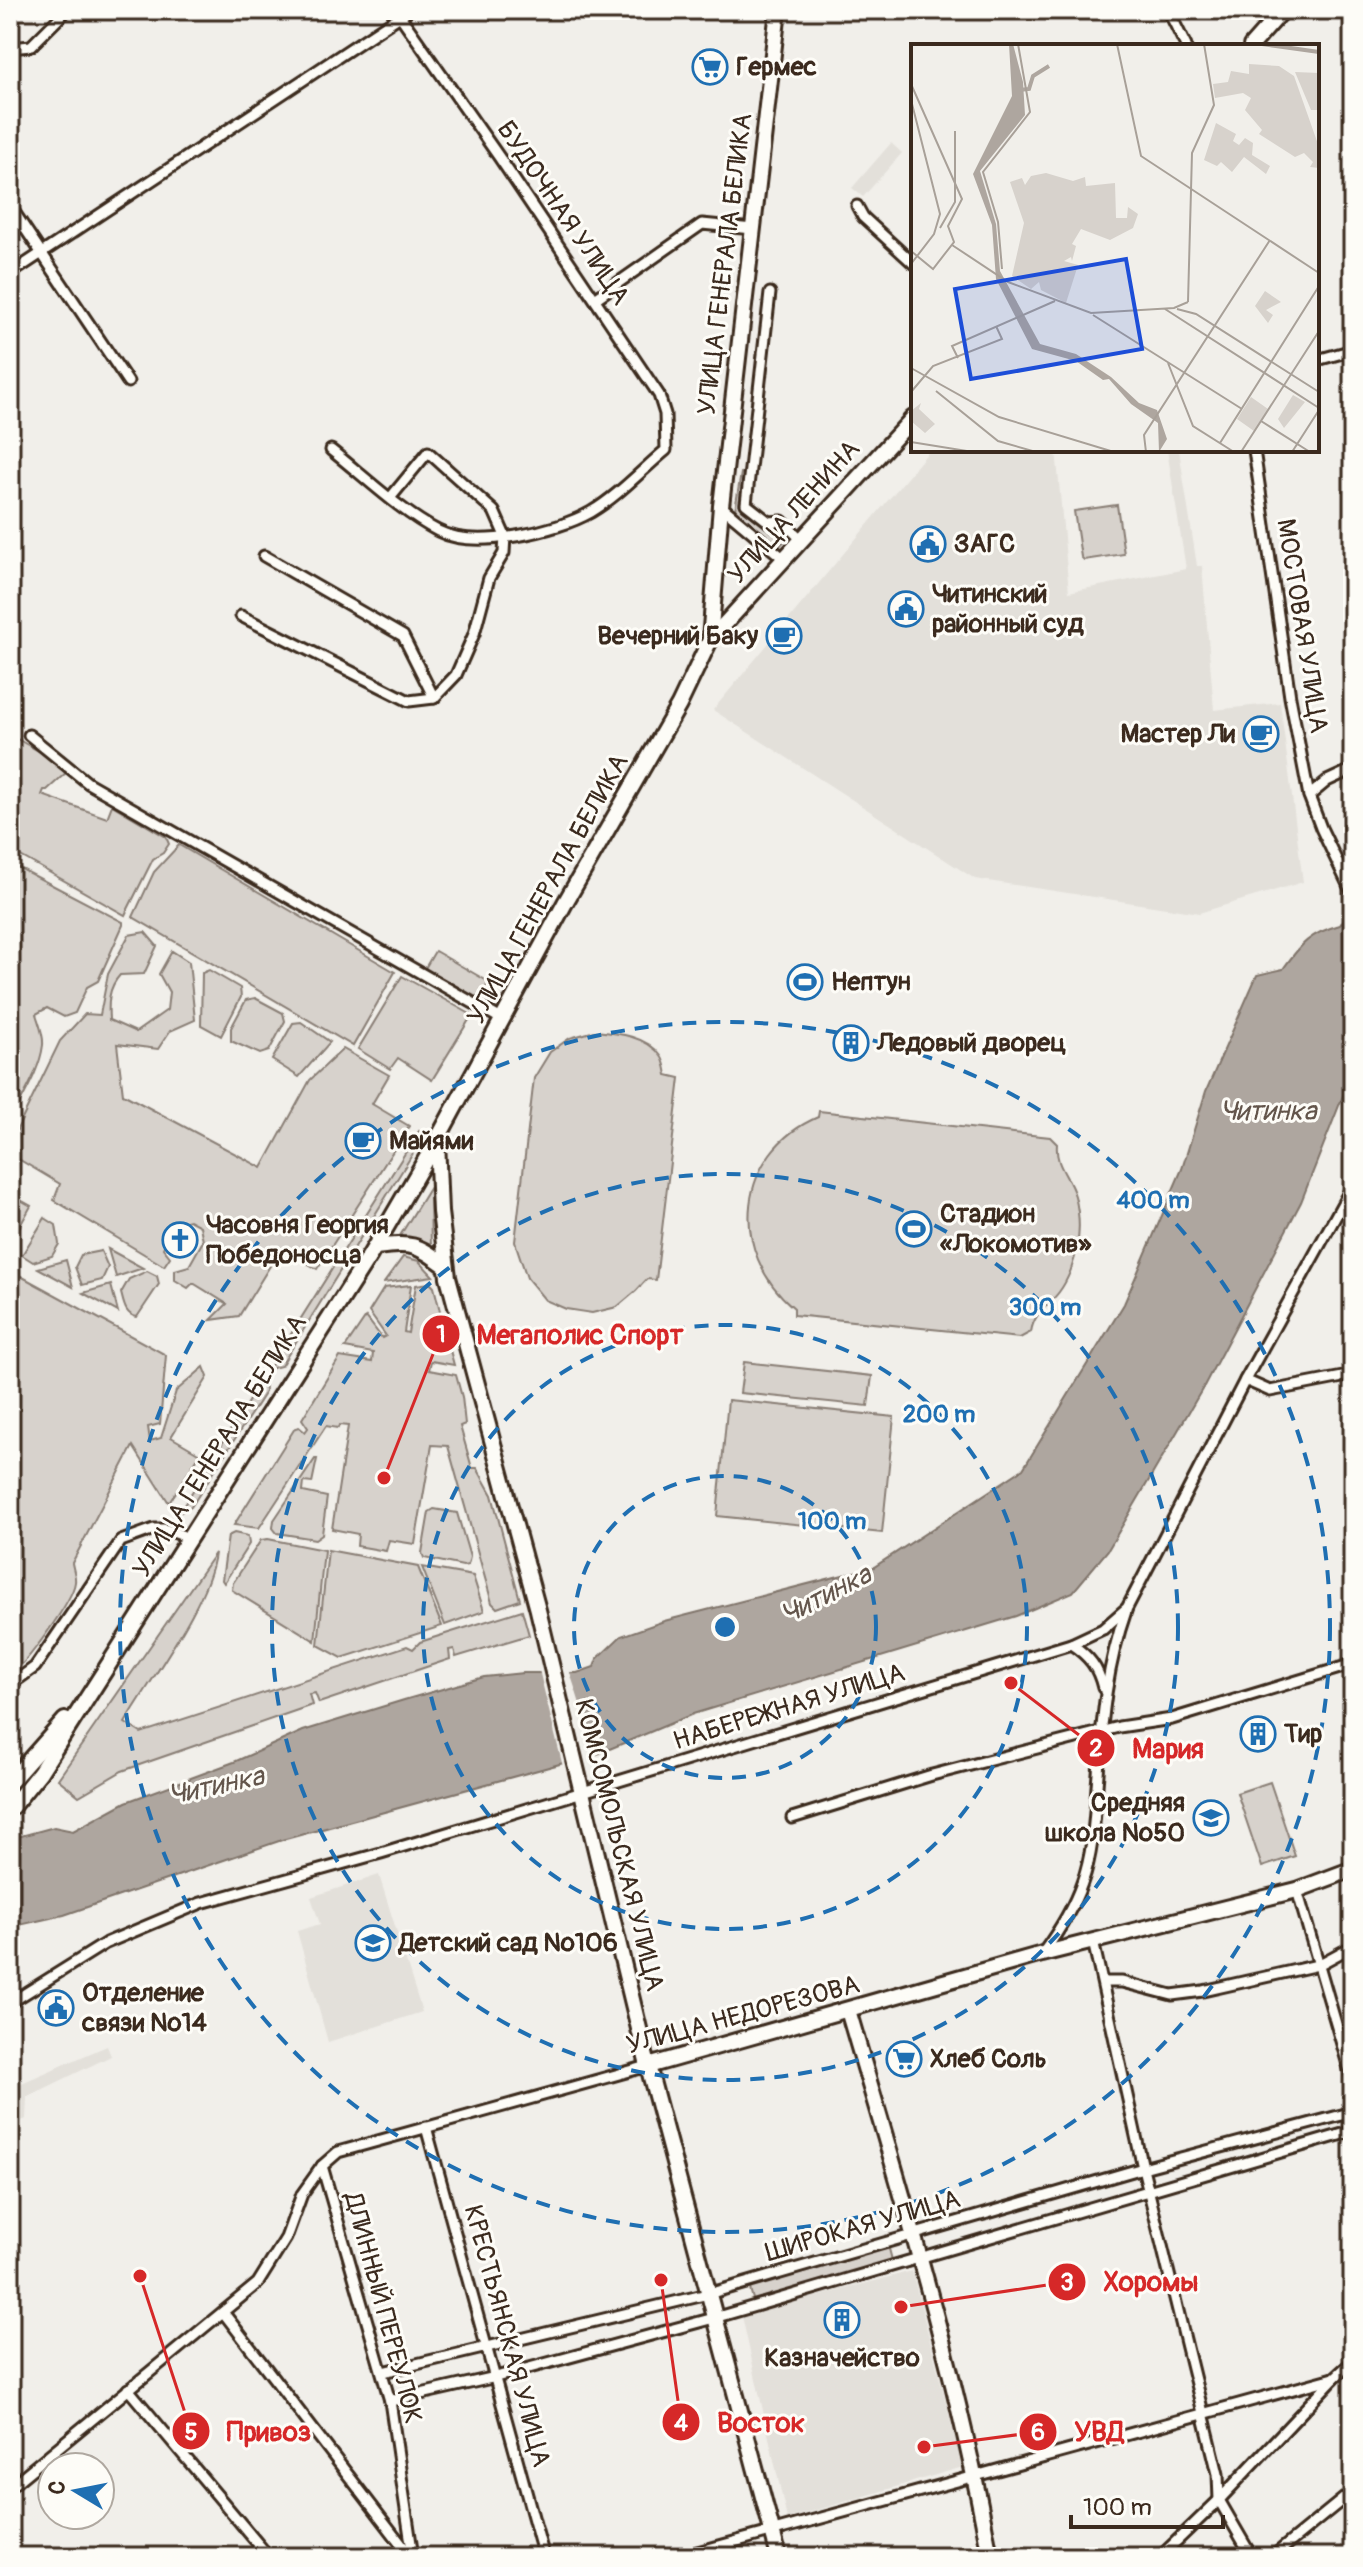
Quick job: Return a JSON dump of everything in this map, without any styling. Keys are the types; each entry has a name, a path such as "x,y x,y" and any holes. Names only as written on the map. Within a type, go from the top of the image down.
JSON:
{"main road":[{"name":"УЛИЦА ГЕНЕРАЛА БЕЛИКА","path":"10,1809 40,1772 375,1247 437,1140 565,903 679,705 710,640 721,506 778,10"},
{"path":"1253,44 1283,10"},
{"name":"УЛИЦА ЛЕНИНА","path":"710,640 911,420"},
{"name":"КОМСОМОЛЬСКАЯ УЛИЦА","path":"437,1140 446,1266 538,1610 648,2066 779,2557"},
{"path":"375,1247 407,1244 421,1247 446,1266"},
{"name":"УЛИЦА ГЕНЕРАЛА БЕЛИКА","path":"10,1782 88,1697"},
{"name":"УЛИЦА НЕДОРЕЗОВА","path":"648,2066 1042,1954 1297,1890 1353,1869"},
{"path":"848,2010 920,2257 976,2477 990,2557"}],"street":[{"path":"10,48 31,46 67,10"},
{"path":"1168,10 1185,44"},
{"path":"10,274 402,12"},
{"name":"БУДОЧНАЯ УЛИЦА","path":"402,12 659,395 665,414 666,450 592,511 557,527 505,536"},
{"path":"10,206 128,382"},
{"path":"857,206 863,217 911,261"},
{"path":"595,299 702,224 753,229"},
{"path":"770,293 746,504 769,522 782,521 801,539"},
{"path":"1319,359 1353,350"},
{"path":"331,450 416,518 440,532 464,540 505,536"},
{"path":"241,616 409,701 434,698 456,675 474,634 489,578 504,553 505,536 494,511 428,452 391,497"},
{"name":"МОСТОВАЯ УЛИЦА","path":"1254,452 1292,710 1309,796 1353,895"},
{"path":"721,506 783,558"},
{"path":"264,556 403,636 434,698"},
{"path":"29,735 88,783 503,1020"},
{"path":"1309,796 1327,781 1353,769"},
{"name":"НАБЕРЕЖНАЯ УЛИЦА","path":"10,2003 106,1943 201,1903 580,1786 1071,1644 1103,1629 1127,1608 1245,1380 1353,1185"},
{"path":"1245,1380 1270,1391 1353,1375"},
{"path":"10,1685 35,1667 121,1541 154,1529 165,1529 189,1538"},
{"path":"1042,1954 1061,1928 1083,1881 1094,1818 1104,1695 1113,1648 1127,1608"},
{"path":"1071,1644 1086,1654 1099,1671 1104,1695"},
{"path":"792,1818 920,1779 1143,1722 1172,1719 1353,1664"},
{"path":"1297,1890 1353,2082"},
{"path":"1093,1941 1143,2168 1218,2474 1219,2500 1252,2557"},
{"path":"1103,1982 1122,1982 1172,1995 1203,1991 1318,1965 1353,1946"},
{"name":"УЛИЦА НЕДОРЕЗОВА","path":"10,2487 258,2283 286,2238 302,2194 322,2166 338,2152 648,2066"},
{"name":"ШИРОКАЯ УЛИЦА","path":"383,2372 708,2294 1143,2168 1353,2112"},
{"name":"КРЕСТЬЯНСКАЯ УЛИЦА","path":"426,2127 544,2557"},
{"name":"ШИРОКАЯ УЛИЦА","path":"390,2401 496,2377 714,2318 1353,2131"},
{"name":"ДЛИННЫЙ ПЕРЕУЛОК","path":"322,2166 390,2401 412,2557"},
{"path":"223,2312 412,2557"},
{"path":"1160,2557 1353,2361"},
{"path":"679,2557 1334,2378"},
{"path":"128,2389 269,2557"},
{"path":"1272,2557 1353,2491"}],"shaded area":[{"path":"891,143 902,153 863,197 852,188"},
{"path":"928,452 1056,452 1069,592 1186,569 1167,452 1179,452 1197,566 1202,566 1214,710 1280,703 1303,882 1199,913 975,879 713,710"},
{"path":"741,473 744,474 739,504 772,532 777,527 786,533 787,538 780,546 761,536 735,510"},
{"path":"1117,505 1124,554 1084,560 1074,511"},
{"path":"10,735 68,771 42,795 107,818 112,805 166,837 169,844 163,853 153,859 125,915 10,850"},
{"path":"179,845 395,972 353,1046 133,917 154,872"},
{"path":"10,863 123,922 123,925 98,981 87,987 75,1013 64,1017 47,1008 36,1014 43,1037 41,1055 10,1122"},
{"path":"145,932 157,946 144,974 120,975 116,980 110,996 109,1020 136,1032 167,1010 169,992 159,974 172,951 189,962 195,1020 170,1031 158,1049 117,1044 123,1094 262,1168 310,1080 343,1049 389,1075 372,1104 409,1126 317,1269 281,1248 239,1316 211,1320 227,1304 193,1283 188,1288 175,1280 175,1270 189,1266 203,1241 200,1226 189,1220 174,1224 163,1248 170,1257 164,1266 54,1200 60,1184 10,1154 10,1144 60,1041 85,1014 100,1015 108,974 129,935"},
{"path":"435,951 489,982 478,1001 424,970"},
{"path":"209,970 240,988 241,997 221,1036 201,1025 202,973"},
{"path":"402,976 472,1015 432,1080 398,1058 390,1069 358,1049"},
{"path":"255,998 283,1013 285,1021 269,1051 260,1054 231,1041 231,1028 246,1000"},
{"path":"301,1022 330,1042 299,1077 272,1060 293,1023"},
{"path":"595,1031 622,1035 648,1044 662,1058 667,1075 680,1078 656,1280 647,1279 617,1307 592,1313 566,1309 545,1300 527,1278 515,1242 534,1078 550,1052 570,1038"},
{"name":"Стадион «Локомотив»","path":"819,1111 1050,1137 1057,1144 1058,1159 1076,1202 1078,1240 1065,1282 1038,1315 1031,1332 1020,1338 794,1315 794,1308 772,1285 758,1259 751,1232 750,1205 757,1178 770,1154 791,1133 818,1117"},
{"path":"419,1131 425,1134 281,1366 269,1369"},
{"path":"430,1187 431,1252 398,1239"},
{"path":"10,1194 31,1206 10,1244"},
{"path":"45,1218 56,1225 59,1244 52,1256 33,1262 22,1255"},
{"path":"108,1249 143,1268 116,1277"},
{"path":"101,1251 108,1267 102,1280 82,1285 75,1267 81,1255"},
{"path":"403,1257 419,1261 433,1276 384,1283"},
{"path":"66,1260 73,1287 38,1268"},
{"path":"147,1271 157,1276 159,1284 137,1317 133,1316 127,1311 121,1293 129,1279"},
{"path":"17,1274 166,1355 160,1424 148,1427 150,1441 161,1438 176,1391 204,1367 208,1377 171,1437 200,1454 169,1503 133,1446 72,1563 75,1582 66,1603 37,1646 10,1675 10,1280"},
{"path":"430,1283 434,1287 444,1327 424,1342 427,1346 445,1332 454,1365 431,1361 429,1370 456,1375 465,1424 460,1426 472,1468 477,1468 492,1495 520,1600 497,1608 492,1603 448,1446 432,1445 415,1544 389,1540 386,1551 357,1546 358,1534 332,1529 348,1426 339,1425 338,1428 326,1426 259,1528 234,1525 295,1428 299,1427 305,1432 308,1428 302,1419 340,1357 372,1362 373,1353 345,1348 366,1317 382,1338 386,1336 369,1312 384,1288 411,1285 404,1332 408,1333 416,1285"},
{"path":"111,1285 118,1312 83,1293"},
{"path":"744,1362 872,1376 868,1406 740,1393"},
{"path":"264,1376 265,1392 191,1507 179,1513"},
{"path":"728,1400 894,1417 882,1533 717,1516"},
{"path":"315,1459 312,1483 304,1482 303,1492 327,1497 322,1534 315,1539 277,1533 273,1528 274,1520"},
{"path":"434,1509 457,1513 470,1557 468,1565 424,1558 422,1553 429,1512"},
{"path":"234,1533 248,1536 249,1544 224,1583 228,1536"},
{"path":"261,1540 324,1550 315,1641 232,1590 233,1583"},
{"path":"328,1550 418,1567 442,1626 342,1658 318,1645"},
{"path":"215,1553 211,1572 191,1616 125,1723 141,1733 407,1646 413,1649 420,1642 522,1610 529,1635 456,1657 454,1649 449,1650 450,1659 319,1703 315,1693 309,1694 312,1705 122,1771 79,1796 58,1779"},
{"path":"422,1567 473,1576 484,1611 445,1625"},
{"path":"1270,1782 1295,1856 1262,1867 1237,1793"},
{"path":"379,1875 422,2012 328,2042 297,1931 320,1924 311,1897"},
{"path":"107,2046 111,2056 27,2097 26,2119 10,2126 10,2088"},
{"path":"888,2245 893,2264 754,2303 749,2285"},
{"path":"912,2271 963,2467 787,2519 742,2316"}],"water":[{"name":"Читинка","path":"1353,905 1353,1070 1301,1202 1204,1386 1108,1550 1073,1592 1016,1616 693,1714 600,1753 282,1840 64,1915 10,1927 10,1839 54,1827 73,1831 126,1802 234,1762 303,1731 484,1677 577,1673 594,1667 597,1659 621,1636 664,1621 874,1567 1023,1469 1124,1304 1182,1169 1206,1091 1257,975 1283,969 1307,941 1340,925"}],"pier":[{"path":"569,1669 597,1758 563,1767 539,1670"}],"place":[{"name":"Гермес","path":"710,67"},
{"name":"ЗАГС","path":"928,544"},
{"name":"Читинский районный суд","path":"906,609"},
{"name":"Вечерний Баку","path":"784,636"},
{"name":"Мастер Ли","path":"1261,734"},
{"name":"Нептун","path":"805,982"},
{"name":"Ледовый дворец","path":"851,1043"},
{"name":"Майями","path":"363,1141"},
{"name":"Стадион «Локомотив»","path":"914,1229"},
{"name":"Часовня Георгия Победоносца","path":"180,1240"},
{"name":"Мегаполис Спорт","path":"384,1478"},
{"name":"Мария","path":"1011,1683"},
{"name":"Тир","path":"1258,1734"},
{"name":"Средняя школа №50","path":"1211,1818"},
{"name":"Детский сад №106","path":"373,1943"},
{"name":"Отделение связи №14","path":"56,2008"},
{"name":"Хлеб Соль","path":"904,2059"},
{"name":"Привоз","path":"140,2276"},
{"name":"Восток","path":"661,2280"},
{"name":"Хоромы","path":"901,2307"},
{"name":"Казначейство","path":"842,2320"},
{"name":"УВД","path":"924,2447"}]}
